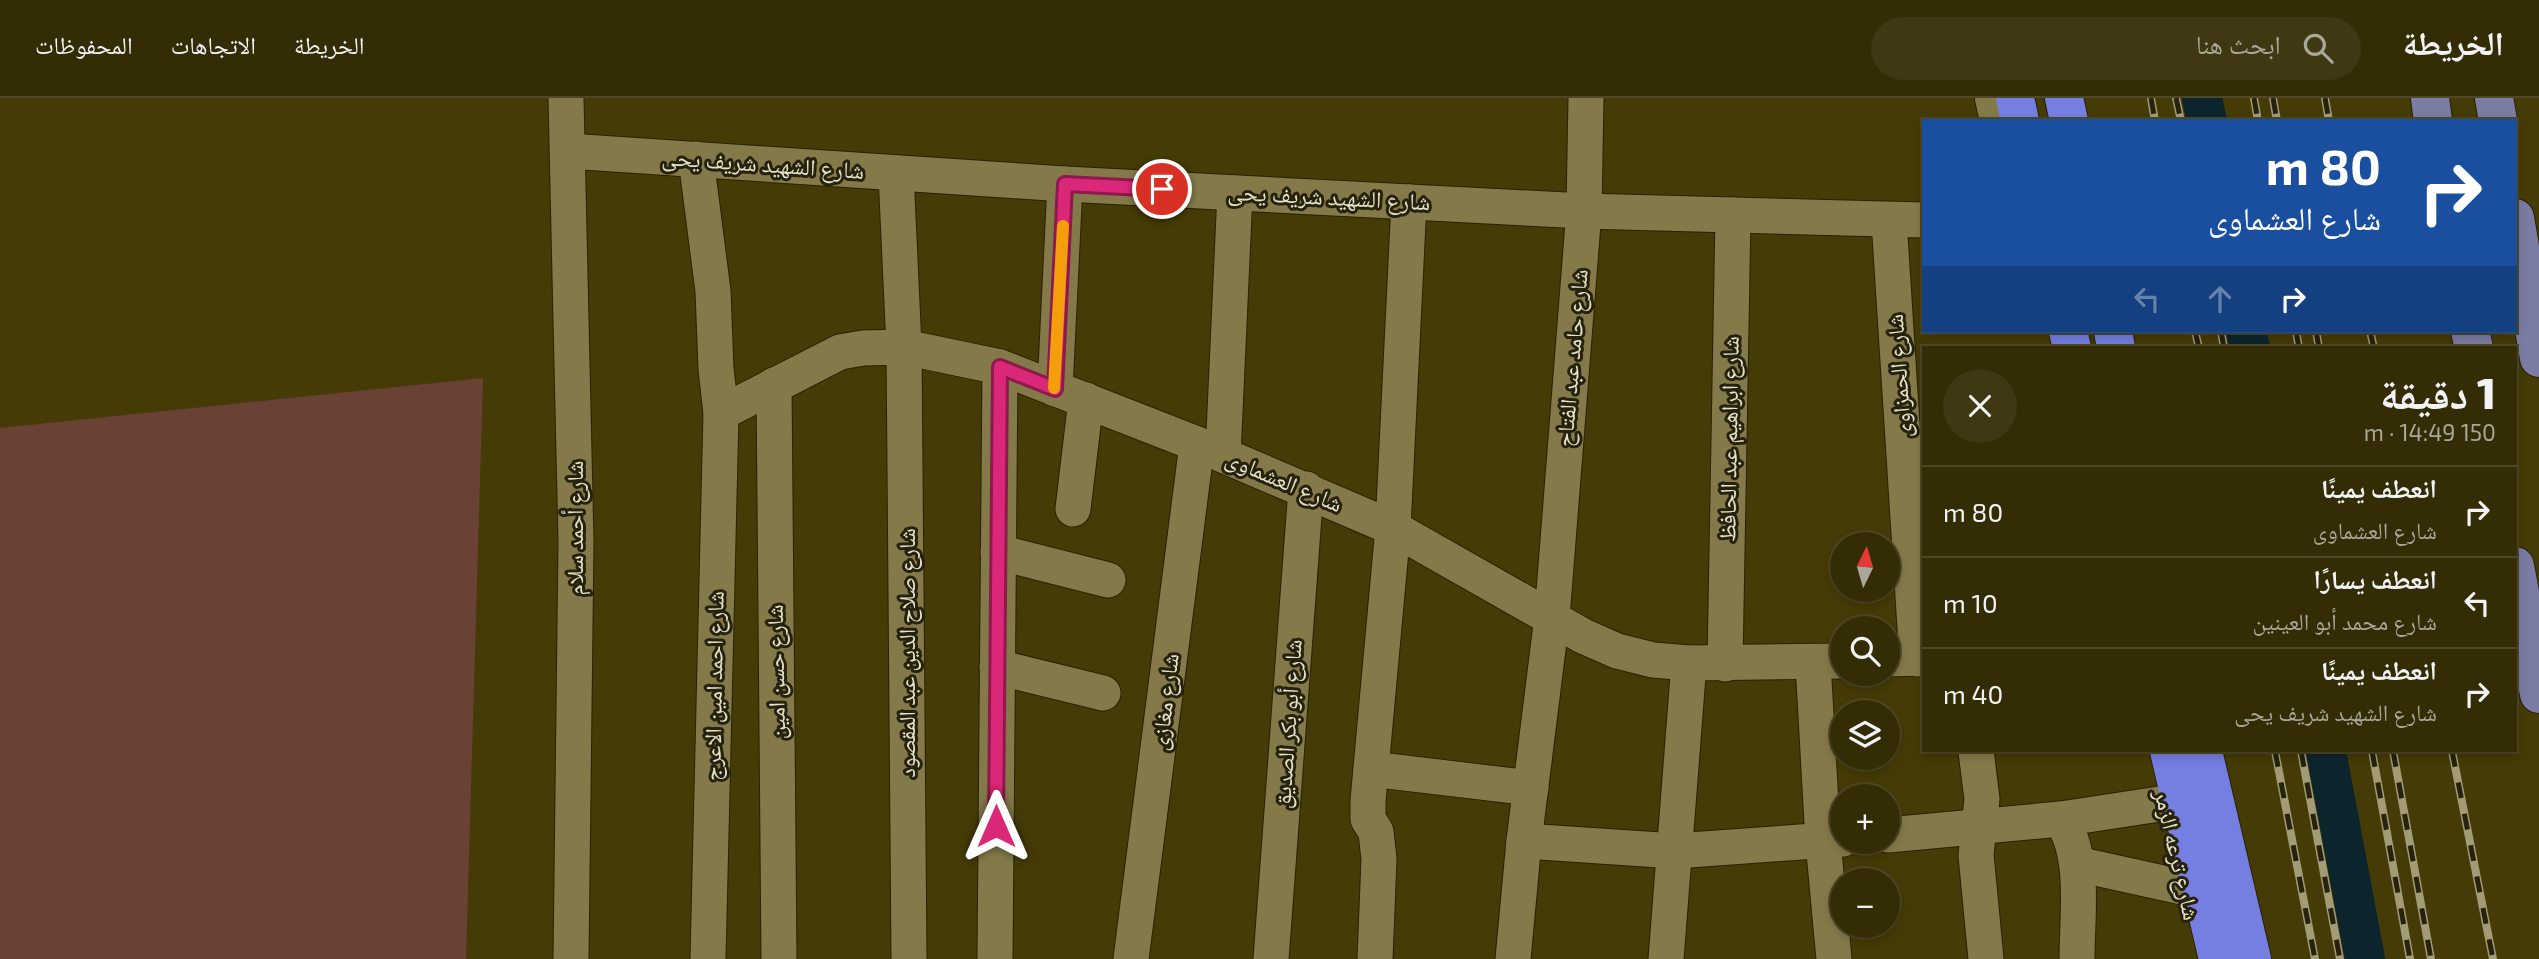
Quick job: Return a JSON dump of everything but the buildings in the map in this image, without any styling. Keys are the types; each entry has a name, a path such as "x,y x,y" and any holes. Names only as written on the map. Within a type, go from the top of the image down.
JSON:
{"highway":[{"path":"2015,98 2020,119"},
{"path":"2064,98 2069,119"},
{"path":"2169,752 2218,959"},
{"path":"2203,752 2252,959"}],"main road":[{"path":"1994,98 1999,119"},
{"path":"2430,98 2433,119"},
{"path":"2494,98 2498,119"},
{"path":"2517,230 2539,358"},
{"path":"2517,577 2539,694"},
{"name":"شارع ترعه الزمر","path":"2152,752 2186,888 2200,959"}],"street":[{"name":"شارع أحمد سلام","path":"566,98 576,542 571,959"},
{"name":"شارع حامد عبد الفتاح","path":"1513,959 1524,841 1552,617 1584,211 1586,98"},
{"name":"شارع الشهيد شريف يحى","path":"568,151 1065,184 1584,211 1922,220"},
{"name":"شارع احمد امين الاعرج","path":"696,159 713,291 716,369 721,412 708,959"},
{"name":"شارع صلاح الدين عبد المقصود","path":"896,173 904,347 909,959"},
{"path":"1065,184 1073,509"},
{"name":"شارع مغازى","path":"1131,959 1210,449 1235,193"},
{"path":"1375,959 1379,859 1376,832 1368,820 1393,528 1409,202"},
{"name":"شارع ابراهيم عبد الحافظ","path":"1725,664 1732,215"},
{"name":"شارع الحمزاوى","path":"1889,220 1914,464 1909,659"},
{"name":"شارع العشماوى","path":"721,412 840,352 863,348 904,347 1000,367 1210,449 1393,528 1583,636 1617,651 1653,660 1689,663 1828,661"},
{"path":"995,959 1000,367"},
{"name":"شارع حسن امين","path":"774,385 779,959"},
{"name":"شارع أبو بكر الصديق","path":"1271,959 1306,489"},
{"path":"998,552 1108,580"},
{"path":"1828,661 1831,784"},
{"path":"1666,959 1689,663"},
{"path":"997,667 1103,692"},
{"path":"1976,752 1982,799 1976,855 1986,959"},
{"path":"1371,769 1531,788"},
{"path":"1900,834 2061,818 2166,803"},
{"path":"2061,818 2074,841 2077,864 2077,959"},
{"path":"1524,841 1675,851 1830,840"},
{"path":"1833,854 1833,959"},
{"path":"2077,864 2186,888"}],"shaded area":[{"path":"483,378 466,959 0,959 0,428"}],"waterway":[{"path":"2202,98 2207,119"},
{"path":"2246,333 2250,346"},
{"path":"2326,752 2365,959"}],"railway":[{"path":"2151,98 2155,119"},
{"path":"2176,98 2181,119"},
{"path":"2254,98 2258,119"},
{"path":"2273,98 2277,119"},
{"path":"2325,98 2329,119"},
{"path":"2195,333 2199,346"},
{"path":"2221,333 2224,346"},
{"path":"2296,333 2299,346"},
{"path":"2316,333 2319,346"},
{"path":"2370,333 2374,346"},
{"path":"2275,752 2315,959"},
{"path":"2301,752 2340,959"},
{"path":"2372,752 2410,959"},
{"path":"2393,752 2431,959"},
{"path":"2452,752 2493,959"}],"slow traffic":[{"path":"1054,388 1063,226"}],"route":[{"path":"996,826 1000,367 1055,389 1065,184 1162,189"}]}
